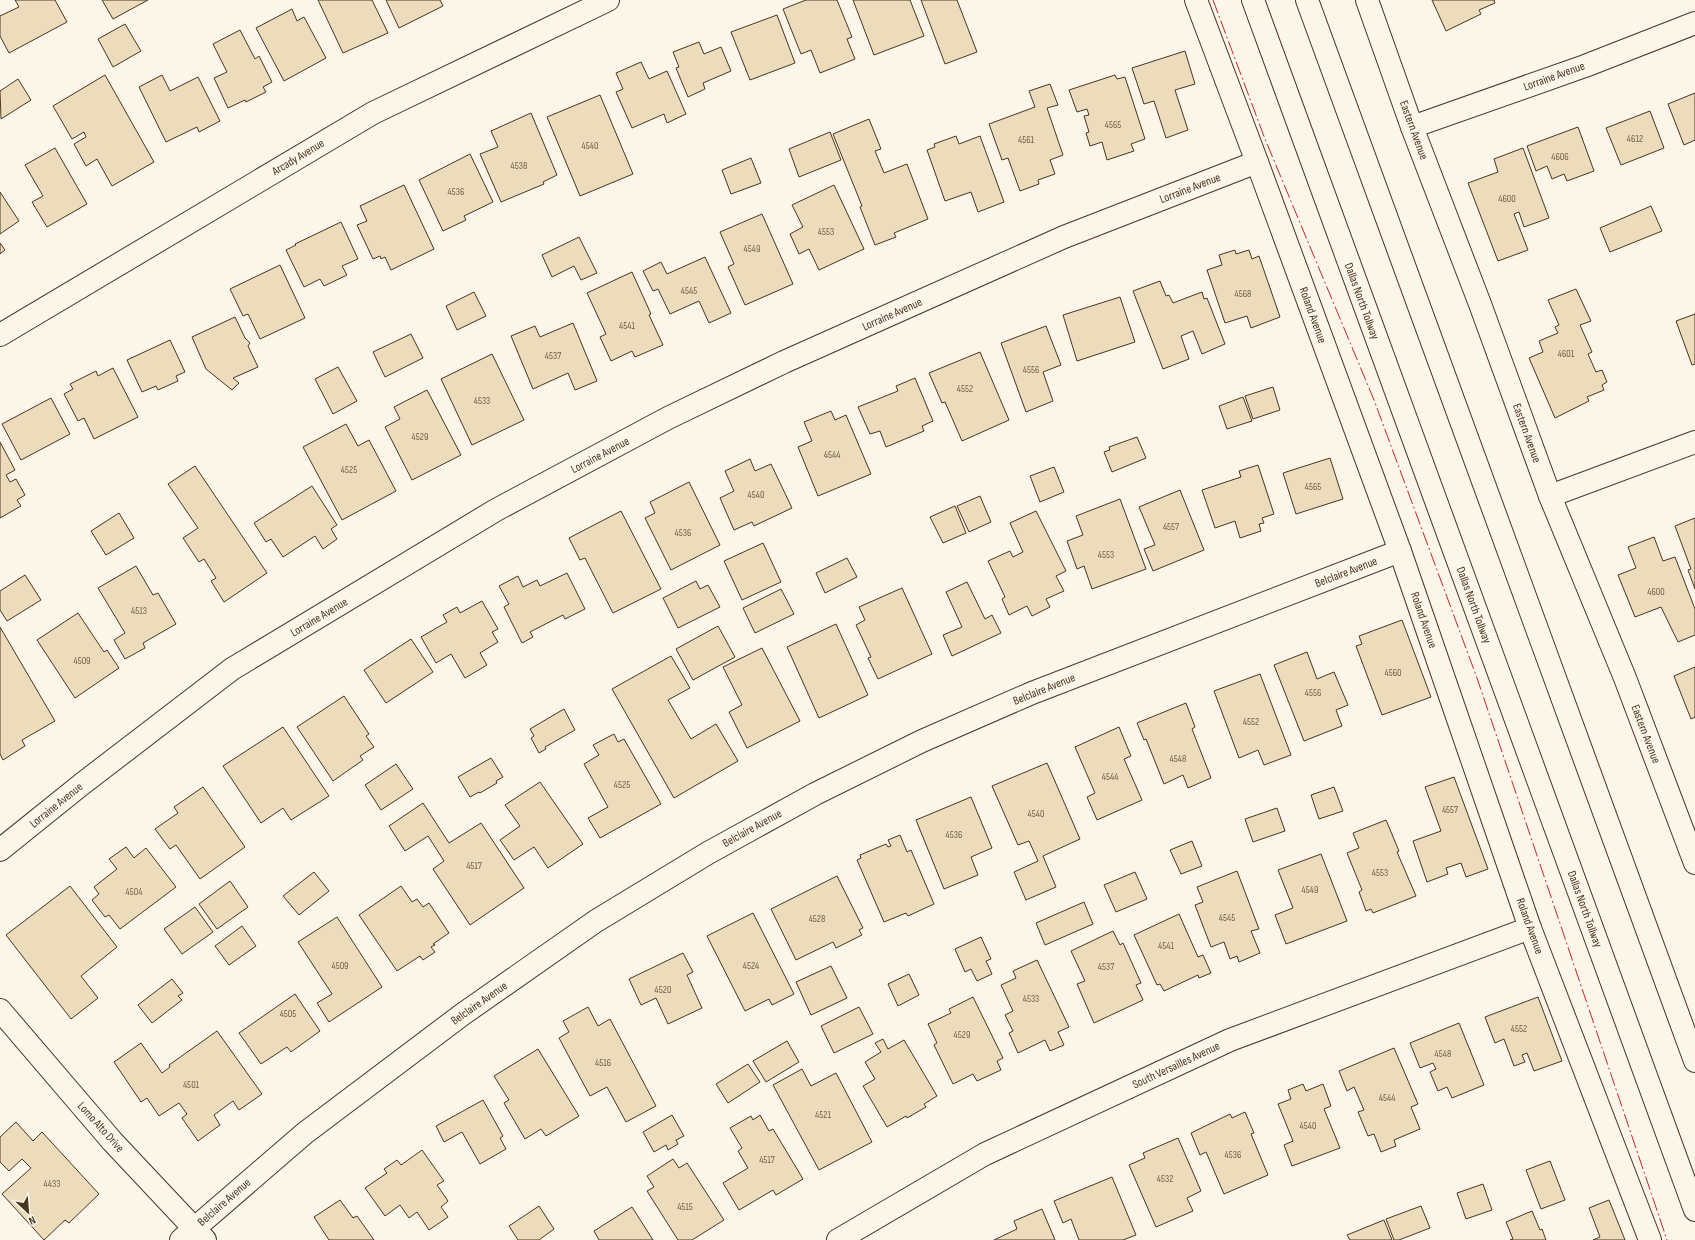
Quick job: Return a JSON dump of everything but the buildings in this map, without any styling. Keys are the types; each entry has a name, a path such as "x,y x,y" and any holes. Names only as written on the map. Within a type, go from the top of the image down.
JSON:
{"main road":[{"name":"Arcady Avenue","path":"0,335 372,112 608,0"},
{"name":"Roland Avenue","path":"1196,0 1400,551 1530,928 1650,1240"},
{"name":"Dallas North Tollway","path":"1252,0 1695,1210"},
{"path":"1307,0 1695,1061"},
{"name":"Eastern Avenue","path":"1368,0 1412,126 1480,304 1550,496 1625,678 1695,863"},
{"name":"Lorraine Avenue","path":"1412,126 1585,66 1695,23"},
{"name":"Lorraine Avenue","path":"0,850 82,784 232,669 496,510 668,418 784,362 1064,237 1257,162"},
{"path":"1550,496 1695,442"},
{"name":"Belclaire Avenue","path":"194,1236 305,1133 463,1014 596,921 708,853 829,787 922,741 1025,696 1400,551"},
{"name":"South Versailles Avenue","path":"838,1240 985,1154 1230,1040 1530,928"},
{"name":"Lomo Alto Drive","path":"0,1010 194,1236"}],"power":[{"path":"1213,0 1265,139 1374,400 1477,678 1667,1240"}]}
